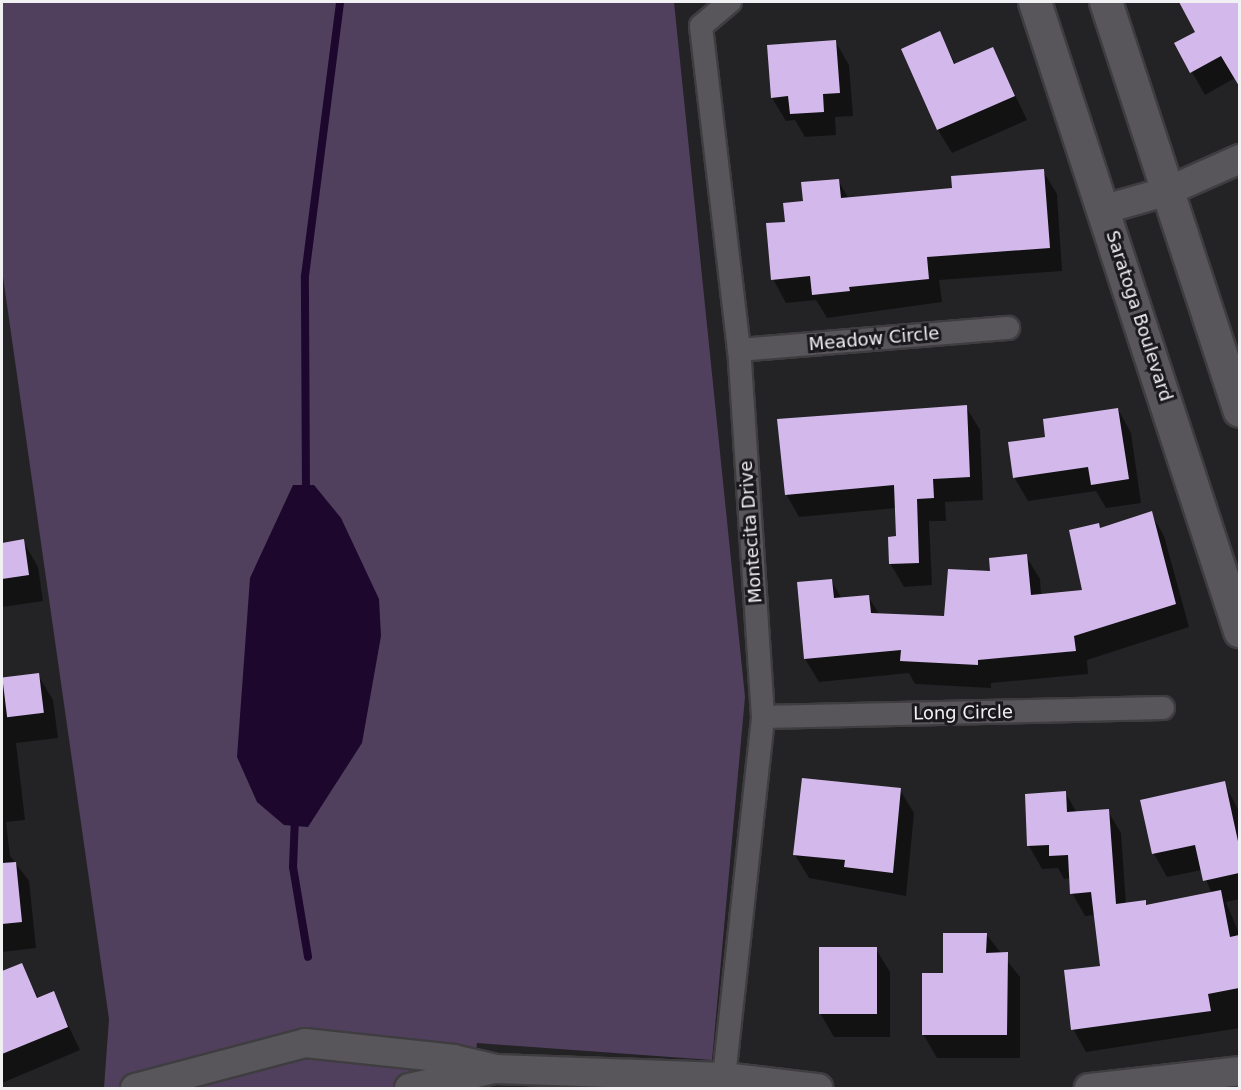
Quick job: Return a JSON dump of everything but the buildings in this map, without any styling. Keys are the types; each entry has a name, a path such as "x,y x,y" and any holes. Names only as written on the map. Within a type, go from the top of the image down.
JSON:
{"main road":[{"name":"Saratoga Boulevard","path":"1035,2 1105,210 1239,631"},
{"path":"1106,2 1239,411"}],"street":[{"name":"Montecita Drive","path":"724,1077 763,717 739,350 701,26 730,2"},
{"path":"1105,210 1168,191 1239,159"},
{"name":"Meadow Circle","path":"739,350 1008,328"},
{"name":"Long Circle","path":"763,717 1162,708"},
{"path":"135,1089 305,1043 454,1059 496,1069 724,1077 818,1089"},
{"path":"409,1089 496,1069"},
{"path":"1089,1089 1209,1078 1239,1071"}],"shaded area":[{"path":"2,2 674,2 745,697 712,1060 477,1043 471,1088 104,1088 109,1019 2,270"},
{"path":"293,485 314,485 341,518 379,599 381,636 362,743 308,827 284,825 257,802 237,757 250,578"}],"waterway":[{"path":"306,493 305,276 340,2"},
{"path":"295,816 293,867 308,957"}]}
